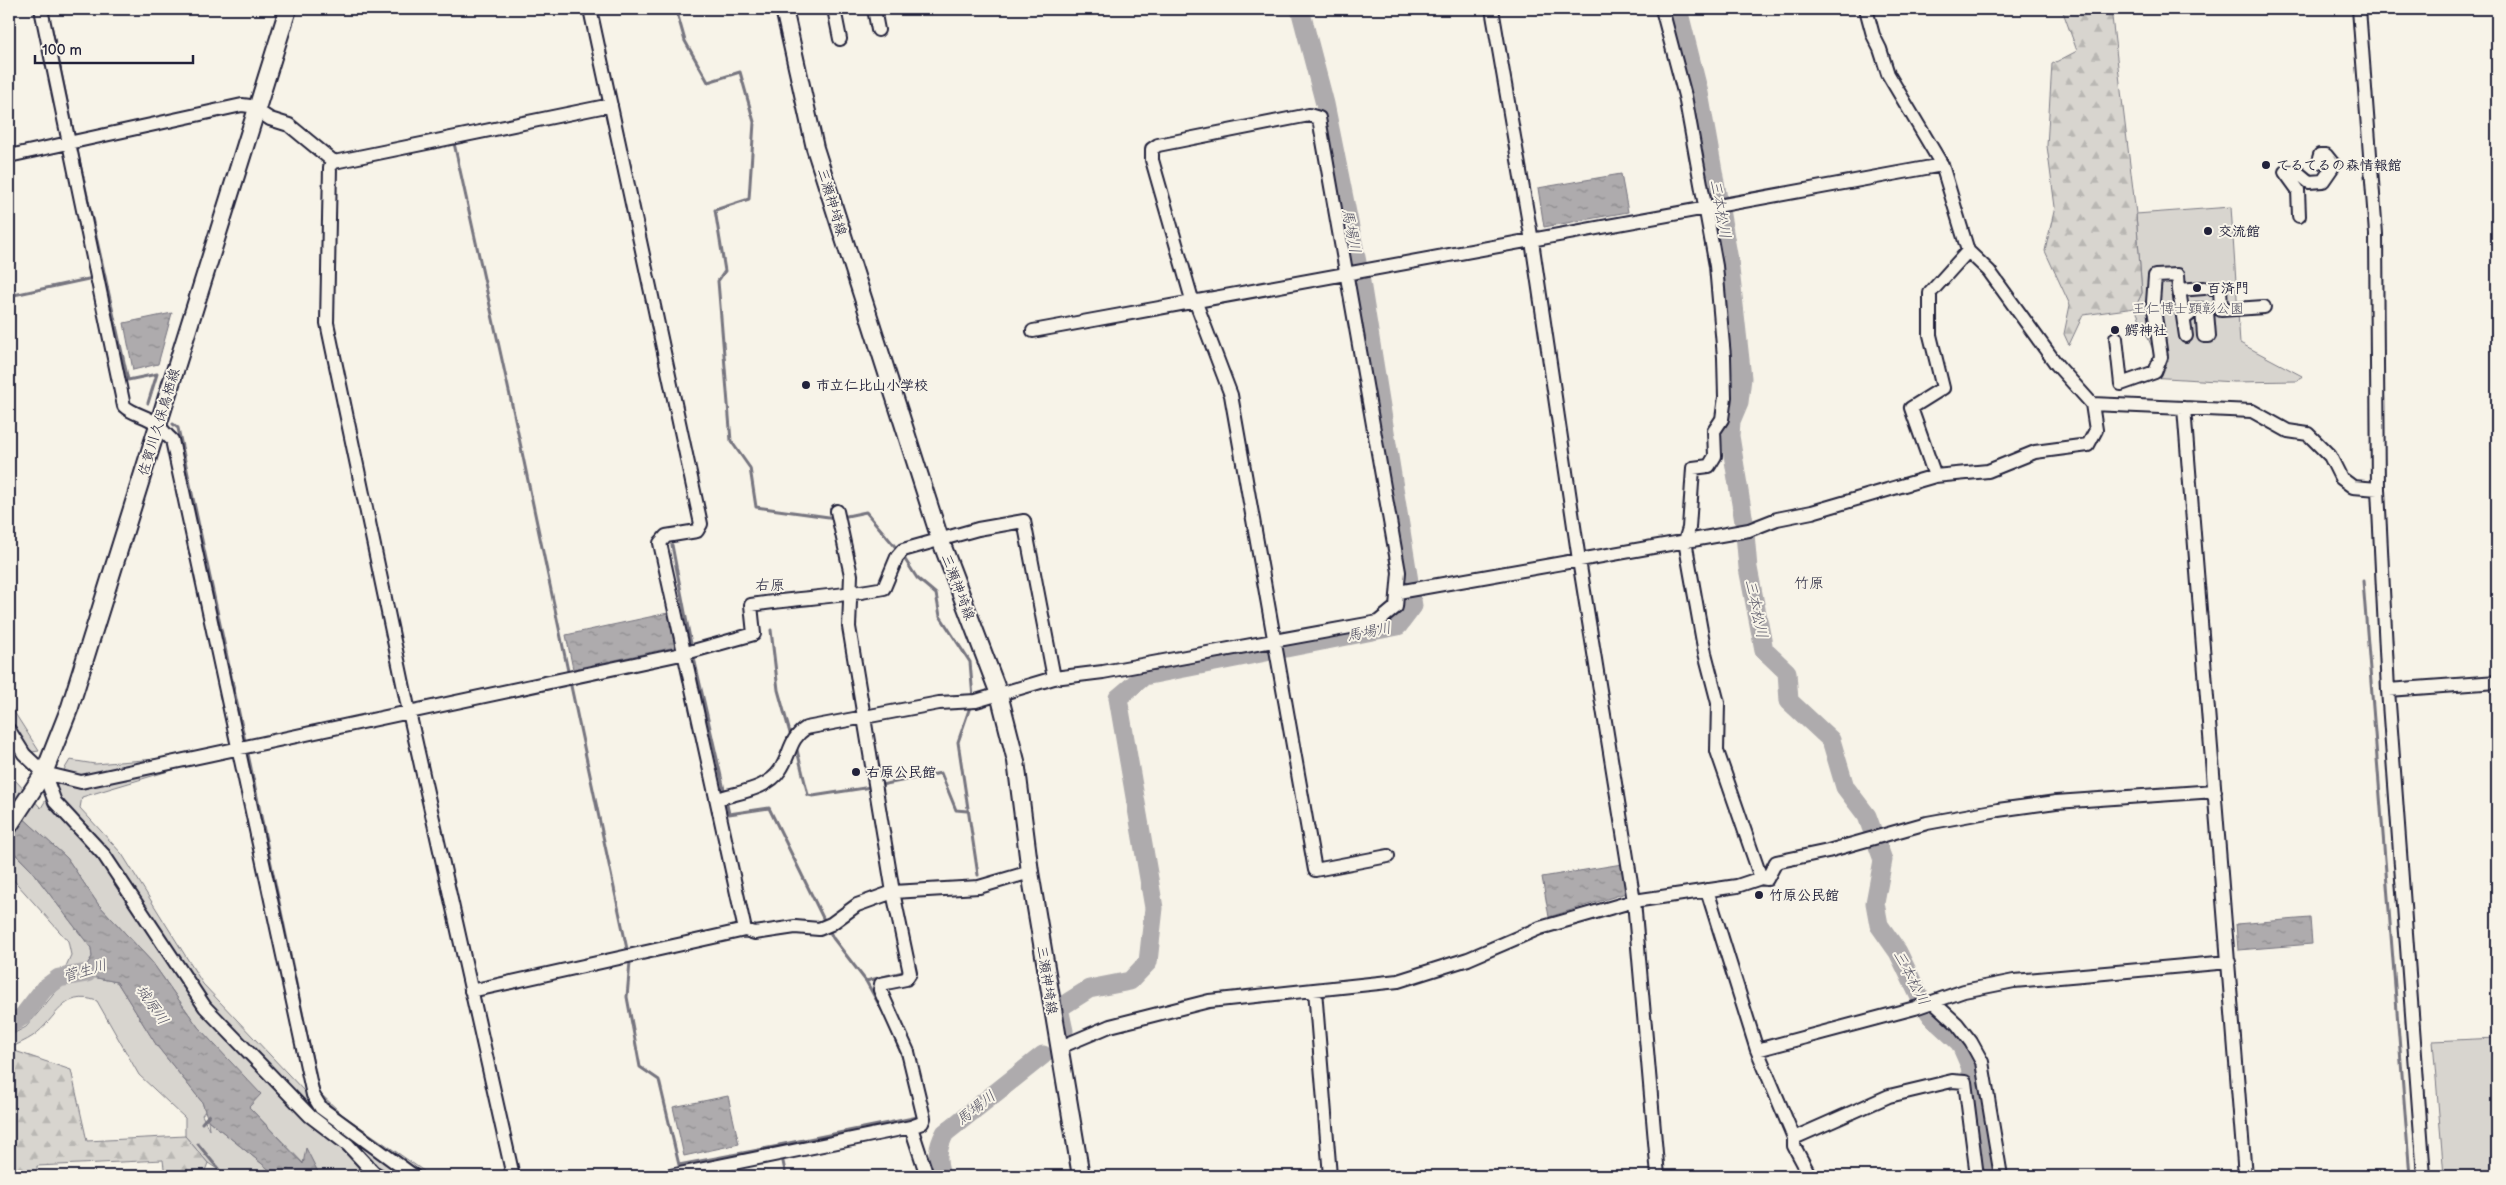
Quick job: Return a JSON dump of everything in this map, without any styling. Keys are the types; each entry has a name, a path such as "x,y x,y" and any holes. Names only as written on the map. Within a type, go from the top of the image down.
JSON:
{"main road":[{"name":"佐賀川久保鳥栖線","path":"9,826 41,777 70,707 288,9"},
{"name":"三瀬神埼線","path":"784,9 815,148 883,367 940,539 999,694 1016,761 1030,872 1058,1048 1081,1176"}],"street":[{"path":"41,9 124,406 130,412 158,425 163,433 172,440 313,1095 321,1108 402,1173 414,1176"},
{"path":"590,9 701,524 697,530 666,536 660,543 686,653 745,930"},
{"path":"834,9 840,39"},
{"path":"874,9 878,30"},
{"path":"1492,9 1532,241 1579,560 1634,901 1658,1176"},
{"path":"1662,9 1685,96 1707,209 1716,266 1724,357 1725,397 1722,419 1714,431 1715,456 1710,466 1693,468 1689,528 1685,541 1705,653 1718,703 1717,751 1761,878"},
{"path":"1398,592 1749,530 1777,519 1812,512 1935,476 1988,471 2035,452 2088,445 2096,430 2092,404 2057,364 1989,271 1968,251 1942,166 1888,74 1880,49 1873,35 1866,9"},
{"path":"2359,9 2376,234 2378,489 2388,690 2424,1176"},
{"path":"9,156 242,105 256,108 270,119 288,125 334,162"},
{"path":"512,1176 409,712 327,323 330,167 334,162 611,105"},
{"path":"718,799 766,784 780,770 796,734 806,728 939,703 970,702 1054,678 1103,672 1274,640 1378,622 1396,607 1399,572 1348,275 1319,118 1309,115 1158,145 1152,149 1152,160 1191,296 1196,303 1231,395 1274,640 1315,870 1388,856"},
{"path":"2299,216 2298,190 2285,172 2297,172 2309,182 2323,181 2334,165 2326,154 2320,155 2318,162"},
{"path":"1033,331 1196,303 1942,166"},
{"path":"1935,476 1911,408 1943,388 1930,336 1930,293 1968,251"},
{"path":"2116,338 2121,384 2155,372 2161,357 2153,302 2155,276 2178,276 2180,307 2186,336"},
{"path":"2180,290 2220,287 2221,310 2264,307"},
{"path":"2184,319 2196,309 2202,309 2204,336 2209,336 2207,312"},
{"path":"2092,404 2122,400 2184,408 2252,411 2288,431 2308,434 2330,456 2341,478 2353,487 2378,489"},
{"path":"2184,408 2246,1176"},
{"path":"670,1176 911,1126 922,1122 924,1118 908,1052 880,990 881,984 906,979 910,972 892,892 849,627 851,575 837,511"},
{"path":"41,777 81,782 686,653 754,634 751,605 792,598 850,595 884,588 897,557 904,550 978,529 1024,521 1054,678"},
{"path":"2388,690 2497,682"},
{"path":"9,730 41,777 55,802 104,855 205,1007 310,1116 348,1145 373,1172 380,1176"},
{"path":"1058,1048 1110,1026 1210,1001 1398,981 1468,960 1540,928 1634,901 1737,886 1761,878 1767,879 1776,862 1828,851 1883,834 1952,818 2056,802 2215,791"},
{"path":"471,991 745,930 762,933 795,927 827,926 857,905 892,892 979,887 1030,872"},
{"path":"1707,890 1757,1050 1794,1138 1794,1146 1810,1176"},
{"path":"1757,1050 1914,1008 1964,991 2014,981 2229,962"},
{"path":"1315,990 1330,1176"},
{"path":"1933,1002 1957,1024 1971,1042 1982,1062 2001,1176"},
{"path":"1794,1138 1889,1096 1952,1081 1965,1082 1977,1176"},
{"path":"911,1126 927,1176"}],"green space":[{"path":"2062,9 2111,9 2136,214 2142,293 2135,308 2083,315 2069,345 2064,334 2070,305 2045,251 2055,207 2047,146 2052,64 2077,51"},
{"name":"王仁博士顕彰公園","path":"2231,207 2240,343 2302,376 2298,381 2234,382 2149,377 2157,359 2135,308 2142,293 2136,214"},
{"path":"9,704 39,751 32,752 20,737 9,742"},
{"path":"168,758 172,770 82,797 80,808 122,854 203,984 304,1091 321,1094 343,1115 431,1176 320,1176 306,1149 304,1164 249,1107 260,1094 198,1027 152,962 98,904 67,858 9,805 9,768 15,780 41,808 70,760 95,764"},
{"path":"9,848 31,870 91,948 92,957 86,966 63,973 71,955 68,941 9,875"},
{"path":"92,977 117,982 157,1046 202,1102 205,1111 202,1115 209,1130 208,1120 277,1176 228,1176 208,1163 185,1136 185,1118 139,1075 97,1001 85,998 68,1002 33,1036 9,1049 9,1036 26,1027 64,982"},
{"path":"2497,1038 2497,1176 2444,1176 2433,1041"},
{"path":"9,1049 71,1070 87,1141 185,1136 208,1163 203,1176 165,1176 163,1160 37,1166 37,1176 9,1176"}],"water":[{"path":"1621,174 1628,212 1544,227 1538,188"},
{"path":"172,313 158,364 133,370 124,323"},
{"path":"668,613 675,647 573,669 566,635"},
{"name":"城原川","path":"9,805 67,858 98,904 152,962 198,1027 261,1094 249,1107 303,1164 306,1148 320,1176 277,1176 208,1120 202,1102 157,1046 117,982 92,977 64,982 63,973 86,966 92,957 91,948 31,870 9,847"},
{"path":"1622,864 1626,893 1549,917 1542,877"},
{"path":"2310,918 2312,944 2238,950 2236,924"},
{"path":"728,1096 739,1144 684,1156 673,1107"}],"waterway":[{"path":"676,9 685,41 708,82 740,72 754,122 749,199 715,210 725,271 718,281 731,441 750,468 756,507 836,518"},
{"name":"馬場川","path":"1064,1031 1059,1008 1089,989 1130,981 1148,962 1154,908 1118,698 1144,676 1398,626 1413,606 1361,282 1325,104 1300,9"},
{"name":"三本松川","path":"1678,9 1699,93 1729,260 1742,378 1739,402 1731,421 1730,436 1744,522 1748,568 1764,650 1787,672 1789,701 1831,740 1845,787 1867,816 1883,860 1875,903 1879,925 1898,952 1922,1002 1934,1019 1960,1043 1970,1066 1988,1176"},
{"path":"52,29 74,135"},
{"path":"454,143 568,671"},
{"path":"76,146 128,380 157,374 148,403"},
{"path":"9,296 93,278"},
{"path":"173,424 178,428 245,741"},
{"path":"842,517 866,512 898,550"},
{"path":"672,545 691,644"},
{"path":"902,555 917,578 936,594 940,616 970,662 973,698"},
{"path":"2363,581 2410,1176"},
{"path":"771,630 778,690 790,733"},
{"path":"694,658 725,794"},
{"path":"571,686 627,949"},
{"path":"971,704 958,742 978,875"},
{"path":"797,750 808,795 813,796 871,787"},
{"path":"248,754 314,1069"},
{"path":"881,785 941,773 956,810 967,811"},
{"path":"726,800 729,814 769,808 825,922"},
{"path":"828,928 833,938 866,981 882,1010"},
{"path":"630,962 627,997 640,1067 659,1080 679,1165 779,1146"},
{"path":"866,981 903,972 905,968"},
{"name":"菅生川","path":"9,1025 23,1016 44,989 59,978 87,973"},
{"path":"891,1029 903,1058"},
{"name":"馬場川","path":"941,1176 938,1154 945,1133 1043,1055"},
{"path":"319,1095 334,1110"},
{"path":"202,1123 209,1115"},
{"path":"779,1145 918,1117 917,1115"},
{"path":"198,1144 224,1176"},
{"path":"782,1157 786,1176"},
{"path":"417,1172 423,1176"}],"place":[{"name":"てるてるの森情報館","path":"2266,165"},
{"name":"交流館","path":"2208,231"},
{"name":"百済門","path":"2197,288"},
{"name":"鰐神社","path":"2115,330"},
{"name":"市立仁比山小学校","path":"806,385"},
{"name":"右原公民館","path":"856,772"},
{"name":"竹原公民館","path":"1759,895"}],"district":[{"name":"竹原","path":"1809,583"},
{"name":"右原","path":"770,585"}]}
